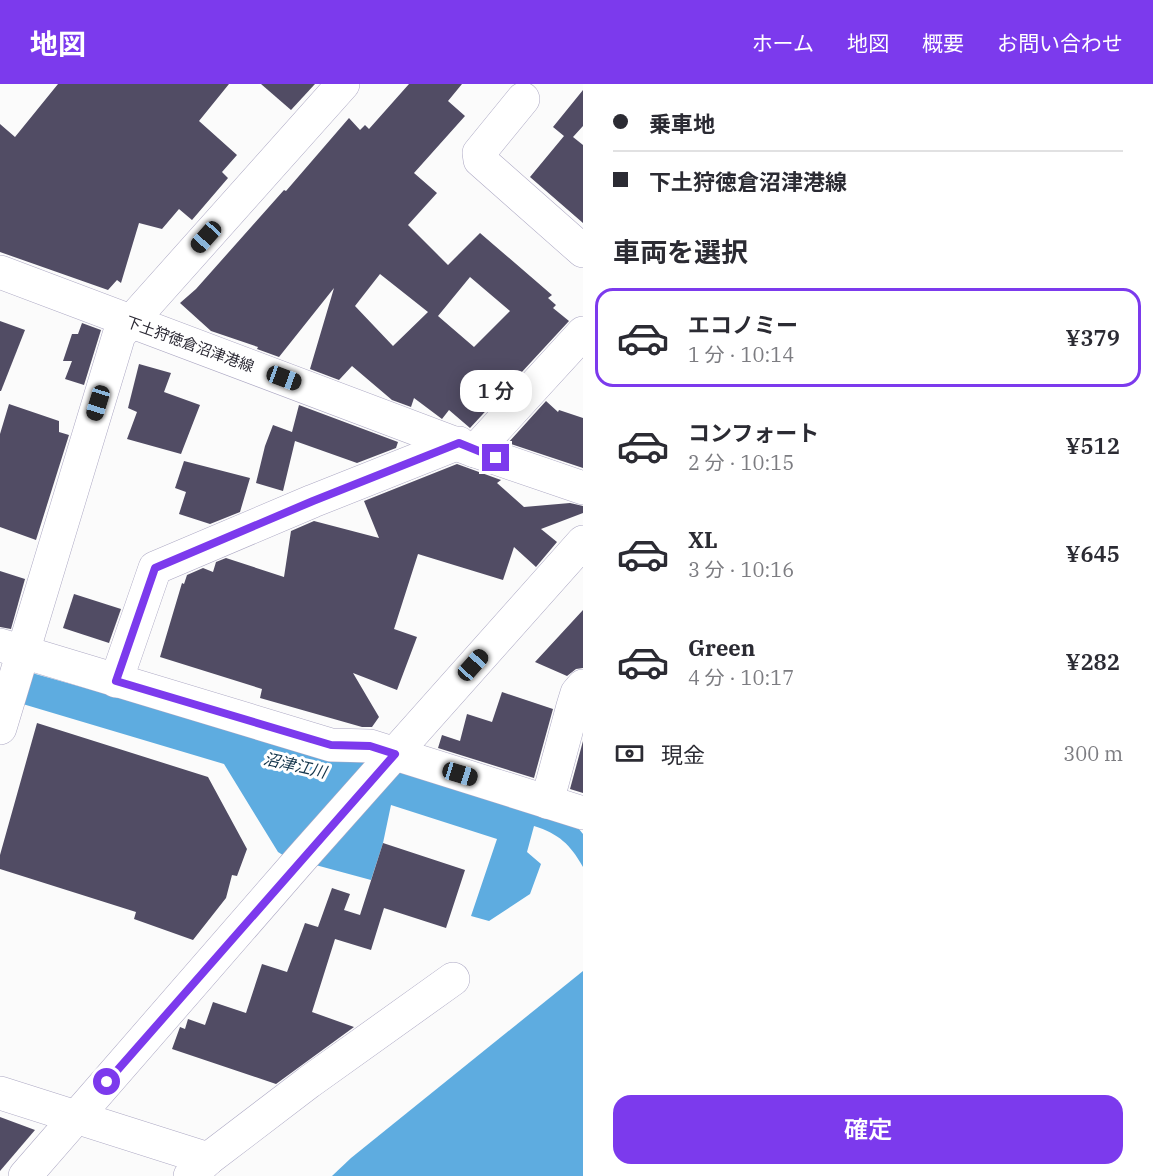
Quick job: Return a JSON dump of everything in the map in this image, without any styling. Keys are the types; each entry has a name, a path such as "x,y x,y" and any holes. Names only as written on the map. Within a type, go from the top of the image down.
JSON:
{"street":[{"path":"0,728 12,649 119,335 343,84"},
{"path":"523,99 478,153 480,160 583,251"},
{"name":"下土狩徳倉沼津港線","path":"0,272 467,447 583,488"},
{"path":"116,681 155,568 313,501 467,447 583,333"},
{"path":"25,1176 299,861 583,542"},
{"path":"12,649 331,745 370,746 583,813"},
{"path":"547,802 577,693 583,686"},
{"path":"0,1093 77,1116 199,1163 453,979"}],"water":[{"name":"沼津江川","path":"7,666 348,762 371,758 574,823 583,834 583,867 563,841 534,826 527,852 541,864 530,894 489,921 471,916 497,839 391,805 383,843 371,880 286,857 278,852 224,764 16,702"},
{"path":"583,971 583,1176 332,1176 351,1158"}],"building":[{"path":"58,84 229,84 199,121 237,155 222,172 228,178 192,220 179,209 162,229 139,223 121,283 117,280 108,290 0,252 0,124 15,137"},
{"path":"261,84 315,84 291,110"},
{"path":"409,84 462,84 448,101 465,116 414,173 437,193 408,225 448,265 480,233 552,295 548,298 556,305 553,308 569,321 470,428 449,410 442,419 414,398 411,407 392,400 352,366 339,380 310,369 334,288 279,357 257,349 258,347 211,331 180,303 196,289 284,190 286,191 349,118 360,130 365,125 369,129","holes":["380,274 428,312 393,346 355,306","470,277 510,311 474,347 438,316"]},
{"path":"583,90 583,126 573,137 583,145 583,223 530,177 564,136 553,127"},
{"path":"0,321 25,330 1,391 0,391"},
{"path":"82,323 101,330 84,385 65,379 72,361 63,361 72,334 78,334"},
{"path":"139,364 171,373 164,392 200,405 181,454 127,439 137,412 128,408"},
{"path":"546,401 558,412 559,410 583,418 583,468 508,443"},
{"path":"9,404 59,421 59,432 69,435 36,540 0,527 0,434"},
{"path":"299,405 398,442 396,448 357,463 295,441 283,491 256,483 273,425 292,432"},
{"path":"184,461 250,478 240,512 210,524 179,514 186,492 175,488"},
{"path":"457,464 501,480 497,483 524,507 570,503 583,506 583,513 541,529 557,542 536,567 514,547 503,580 418,554 394,629 417,637 397,690 353,673 379,717 372,727 362,727 260,698 262,689 160,657 182,583 184,584 187,575 203,568 213,572 216,562 226,558 284,577 291,531 314,521 379,538 364,501"},
{"path":"0,571 25,579 11,629 0,627"},
{"path":"74,594 121,609 109,643 63,628"},
{"path":"583,610 583,668 576,669 567,676 535,662"},
{"path":"502,692 553,709 534,778 438,748 442,735 460,741 467,714 492,722"},
{"path":"37,723 208,777 247,849 237,876 232,875 226,898 193,940 134,919 136,912 0,869 0,855"},
{"path":"583,741 583,793 570,789"},
{"path":"383,843 465,870 446,928 384,908 371,950 335,939 312,1012 354,1027 276,1084 172,1049 180,1027 185,1029 188,1019 205,1025 213,1002 246,1013 262,964 287,972 305,923 318,927 332,888 350,894 344,910 360,915"},
{"path":"0,1117 35,1130 0,1171"}],"route":[{"path":"107,1082 395,754 370,746 331,745 116,681 155,568 313,501 459,443 496,458"}]}
